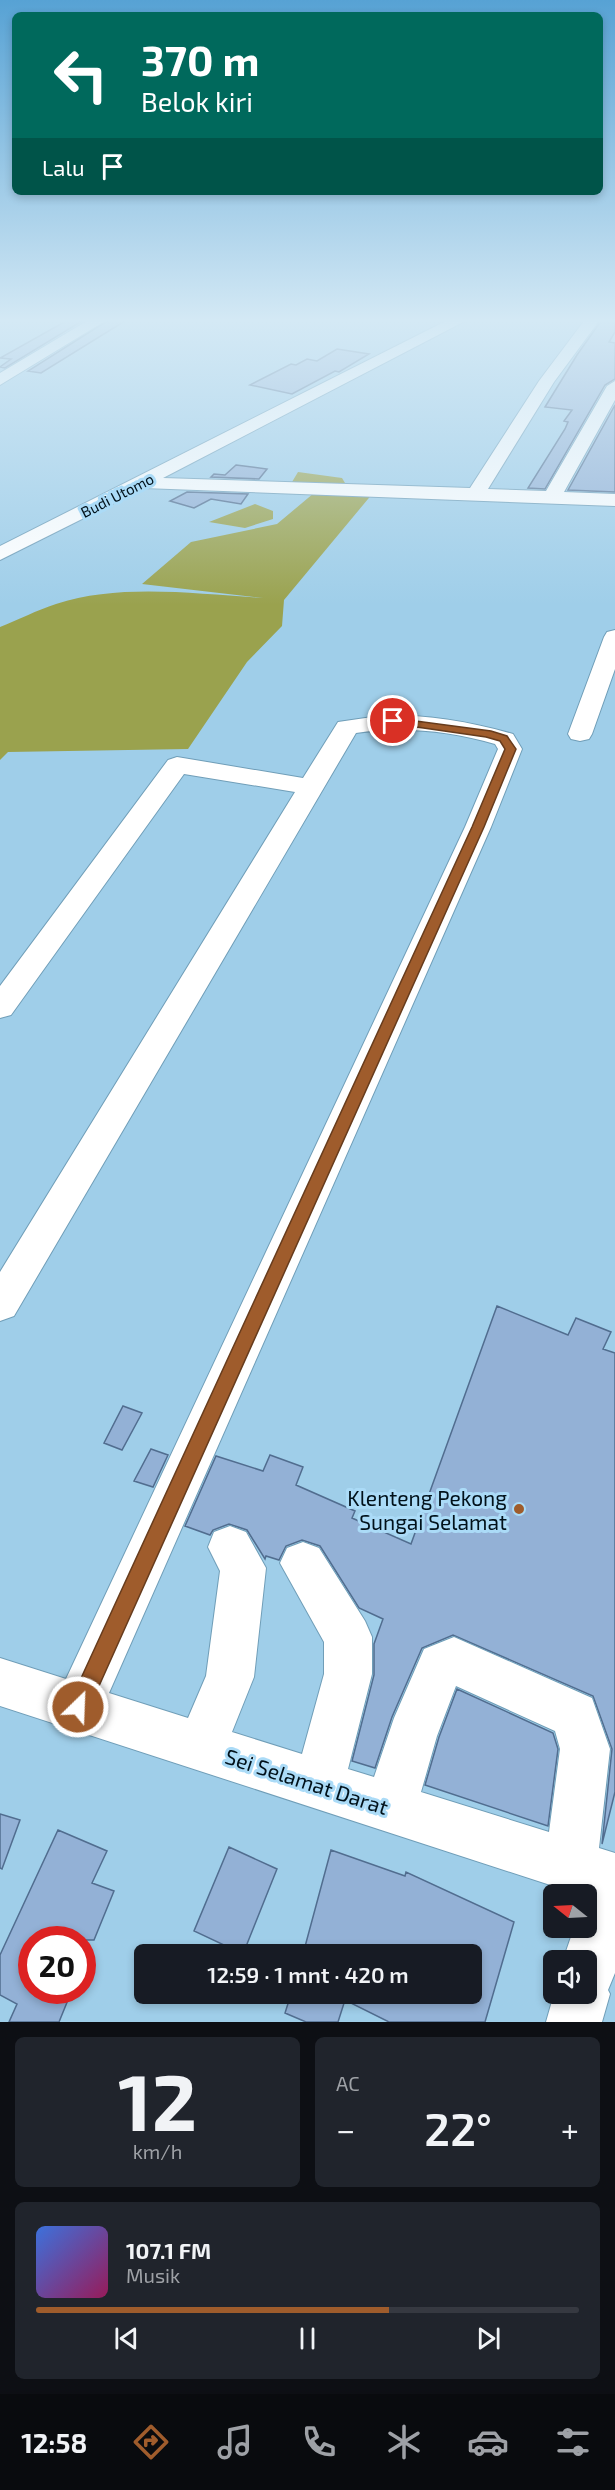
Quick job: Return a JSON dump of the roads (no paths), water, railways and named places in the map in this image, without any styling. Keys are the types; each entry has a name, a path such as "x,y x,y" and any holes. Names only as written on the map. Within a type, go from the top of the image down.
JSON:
{"street":[{"name":"Budi Utomo","path":"0,554 274,415"},
{"path":"475,495 525,415"},
{"path":"553,495 598,415"},
{"path":"141,483 615,500"},
{"path":"580,734 615,637"},
{"path":"0,1305 346,727 393,721 487,734 504,739 510,749 473,838 78,1707"},
{"path":"0,1008 177,765 311,787"},
{"path":"201,1747 230,1677 243,1568 230,1547"},
{"path":"303,1563 348,1637 348,1674 319,1785"},
{"path":"395,1791 421,1712 441,1666 454,1661 574,1715 585,1749 594,1865 588,1950"},
{"name":"Sei Selamat Darat","path":"0,1682 319,1785 395,1791 594,1865"},
{"path":"574,2022 579,2004"}],"place":[{"name":"Klenteng Pekong Sungai Selamat","path":"519,1509"}]}
